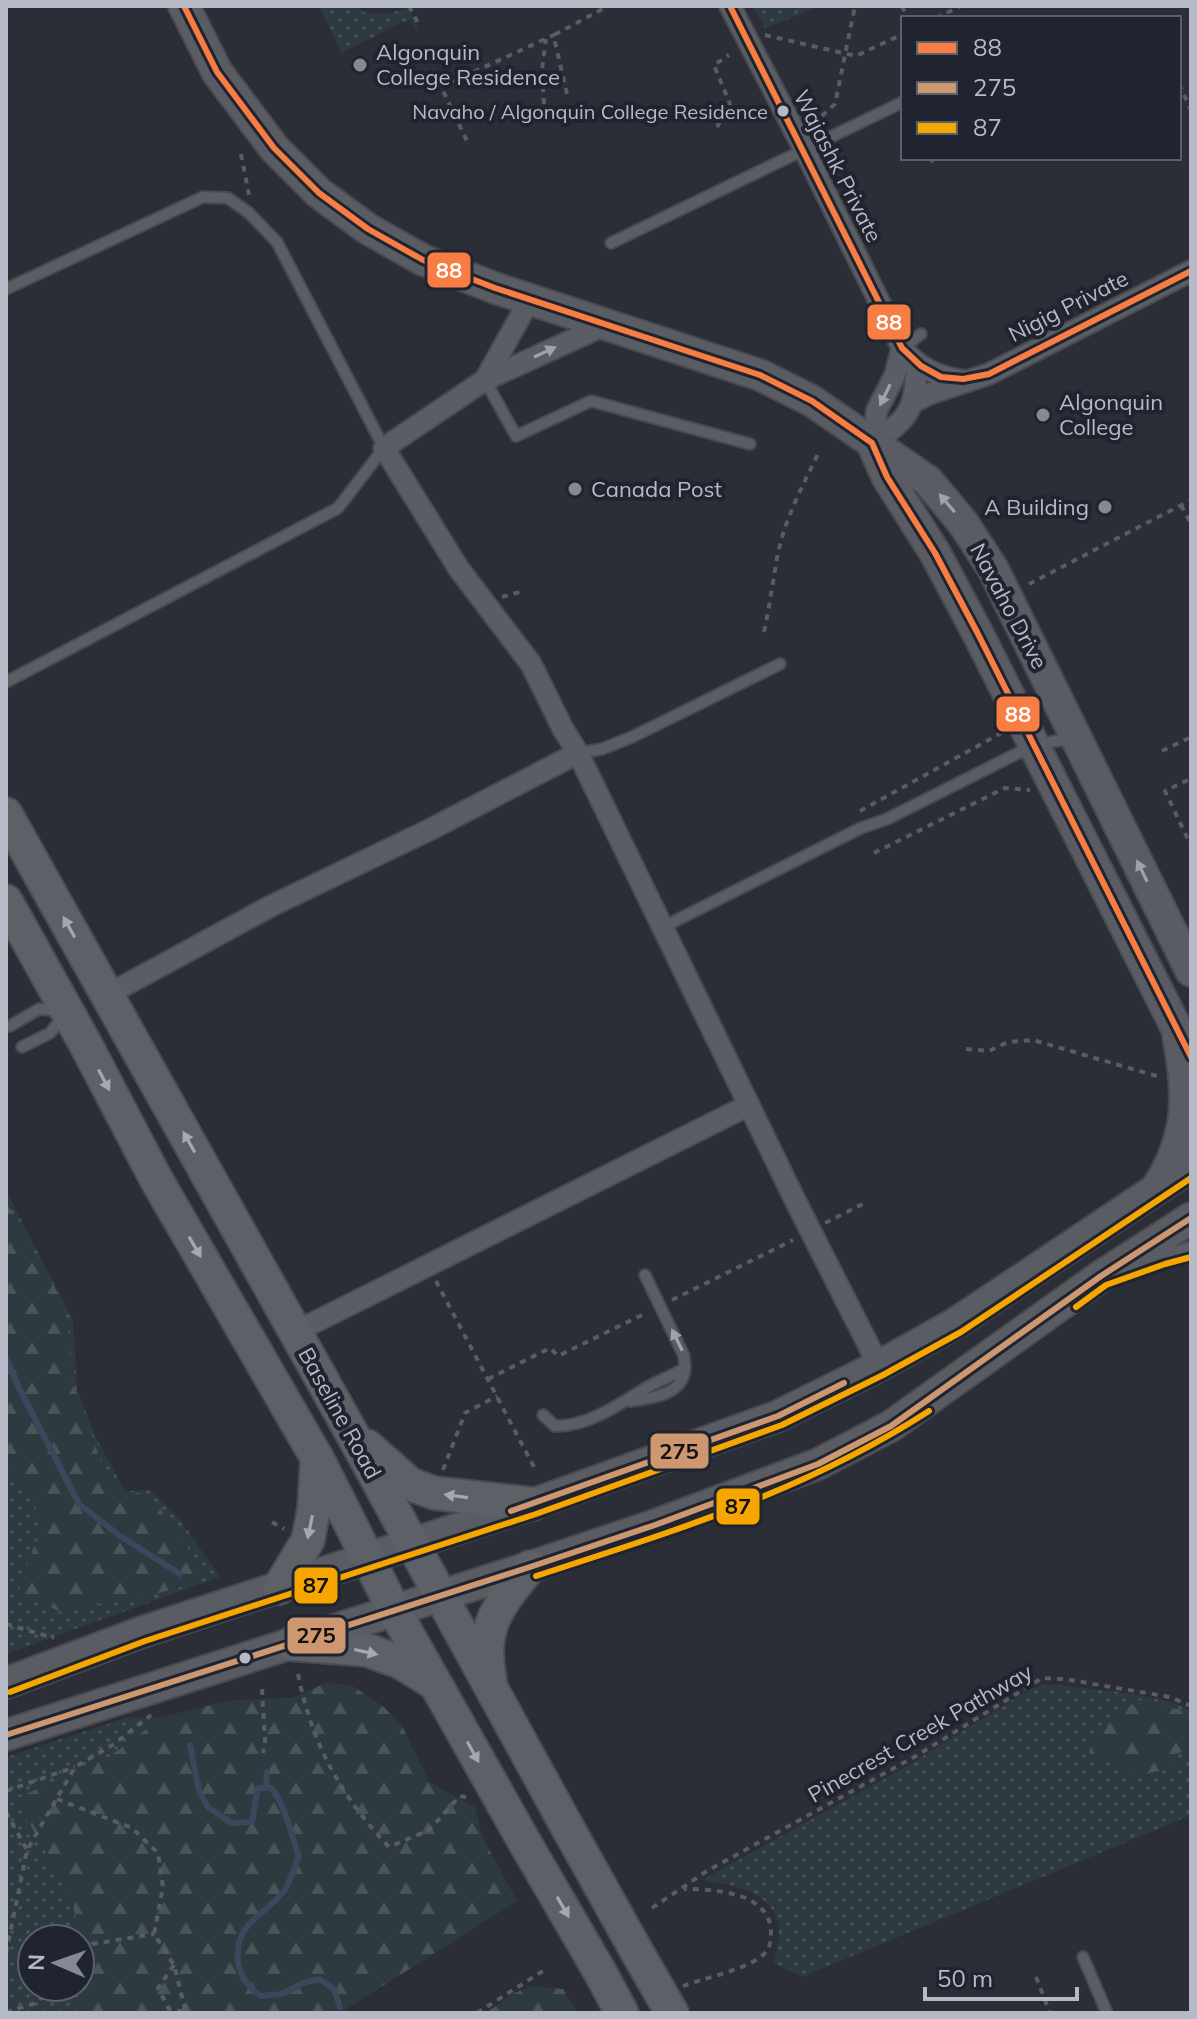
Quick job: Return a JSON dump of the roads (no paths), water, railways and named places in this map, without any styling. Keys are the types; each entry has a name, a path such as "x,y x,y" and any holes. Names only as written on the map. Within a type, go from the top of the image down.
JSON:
{"main road":[{"name":"Navaho Drive","path":"184,6 217,72 274,148 319,193 368,229 423,260 605,325 760,375 812,401 928,481 963,523 1005,591 1191,971"},
{"name":"Navaho Drive","path":"872,443 887,477 935,553 1191,1057"},
{"name":"Baseline Road","path":"6,814 637,1952 677,2000"},
{"name":"Baseline Road","path":"6,903 68,1011 156,1179 317,1458 394,1610 622,2013"},
{"path":"68,1011 107,995"},
{"path":"1154,1191 1179,1146 1183,1124 1184,1078 1176,1027"},
{"path":"6,1683 142,1632 533,1504 778,1416 879,1366 956,1323 1191,1166"},
{"path":"294,1659 394,1610 748,1492 830,1458 891,1426 1101,1276 1191,1218"},
{"path":"350,1430 410,1484 456,1497 533,1504"},
{"path":"279,1588 308,1540 314,1509 317,1458"},
{"path":"493,1694 488,1670 487,1638 503,1599 530,1567"},
{"path":"6,1735 172,1681 294,1659 367,1650 400,1662 436,1683"}],"street":[{"name":"Wajashk Private","path":"730,6 902,348 917,366"},
{"name":"Nigig Private","path":"914,402 989,374 1191,271"},
{"path":"485,380 530,299"},
{"path":"605,325 485,380 384,448 459,569 531,664 578,753 879,1366"},
{"path":"872,443 877,410 895,375 902,348"},
{"path":"872,443 899,425 914,402 917,366 949,379 966,381"},
{"path":"107,995 271,906 417,836 578,753"},
{"path":"295,1332 749,1105"}],"lane":[{"path":"611,243 901,103"},
{"path":"6,289 203,197 228,198 249,213 277,242 384,448 338,508 6,682"},
{"path":"902,348 921,334"},
{"path":"485,380 516,436 591,401 750,444"},
{"path":"578,753 602,749 632,737 780,664"},
{"path":"663,927 1034,745 1075,737"},
{"path":"10,1026 39,1009 68,1011"},
{"path":"22,1047 50,1033 68,1011"},
{"path":"1101,1276 1191,1247"},
{"path":"543,1415 555,1426 568,1427 628,1401 655,1398 678,1387 684,1378 684,1356 645,1275"},
{"path":"1083,1957 1107,2013"}],"waterway":[{"path":"6,1358 79,1504 120,1536 180,1574"},
{"path":"190,1745 199,1791 208,1807 231,1823 252,1822 258,1788 271,1788 285,1812 299,1856 284,1891 252,1921 241,1937 238,1961 243,1977 261,1996 282,1994 319,1979 334,1989 340,2007"},
{"path":"266,1788 267,1772"}],"place":[{"name":"Algonquin College Residence","path":"360,65"},
{"name":"Navaho / Algonquin College Residence","path":"783,111"},
{"name":"Algonquin College","path":"1043,415"},
{"name":"Canada Post","path":"575,489"},
{"name":"A Building","path":"1105,507"}]}
